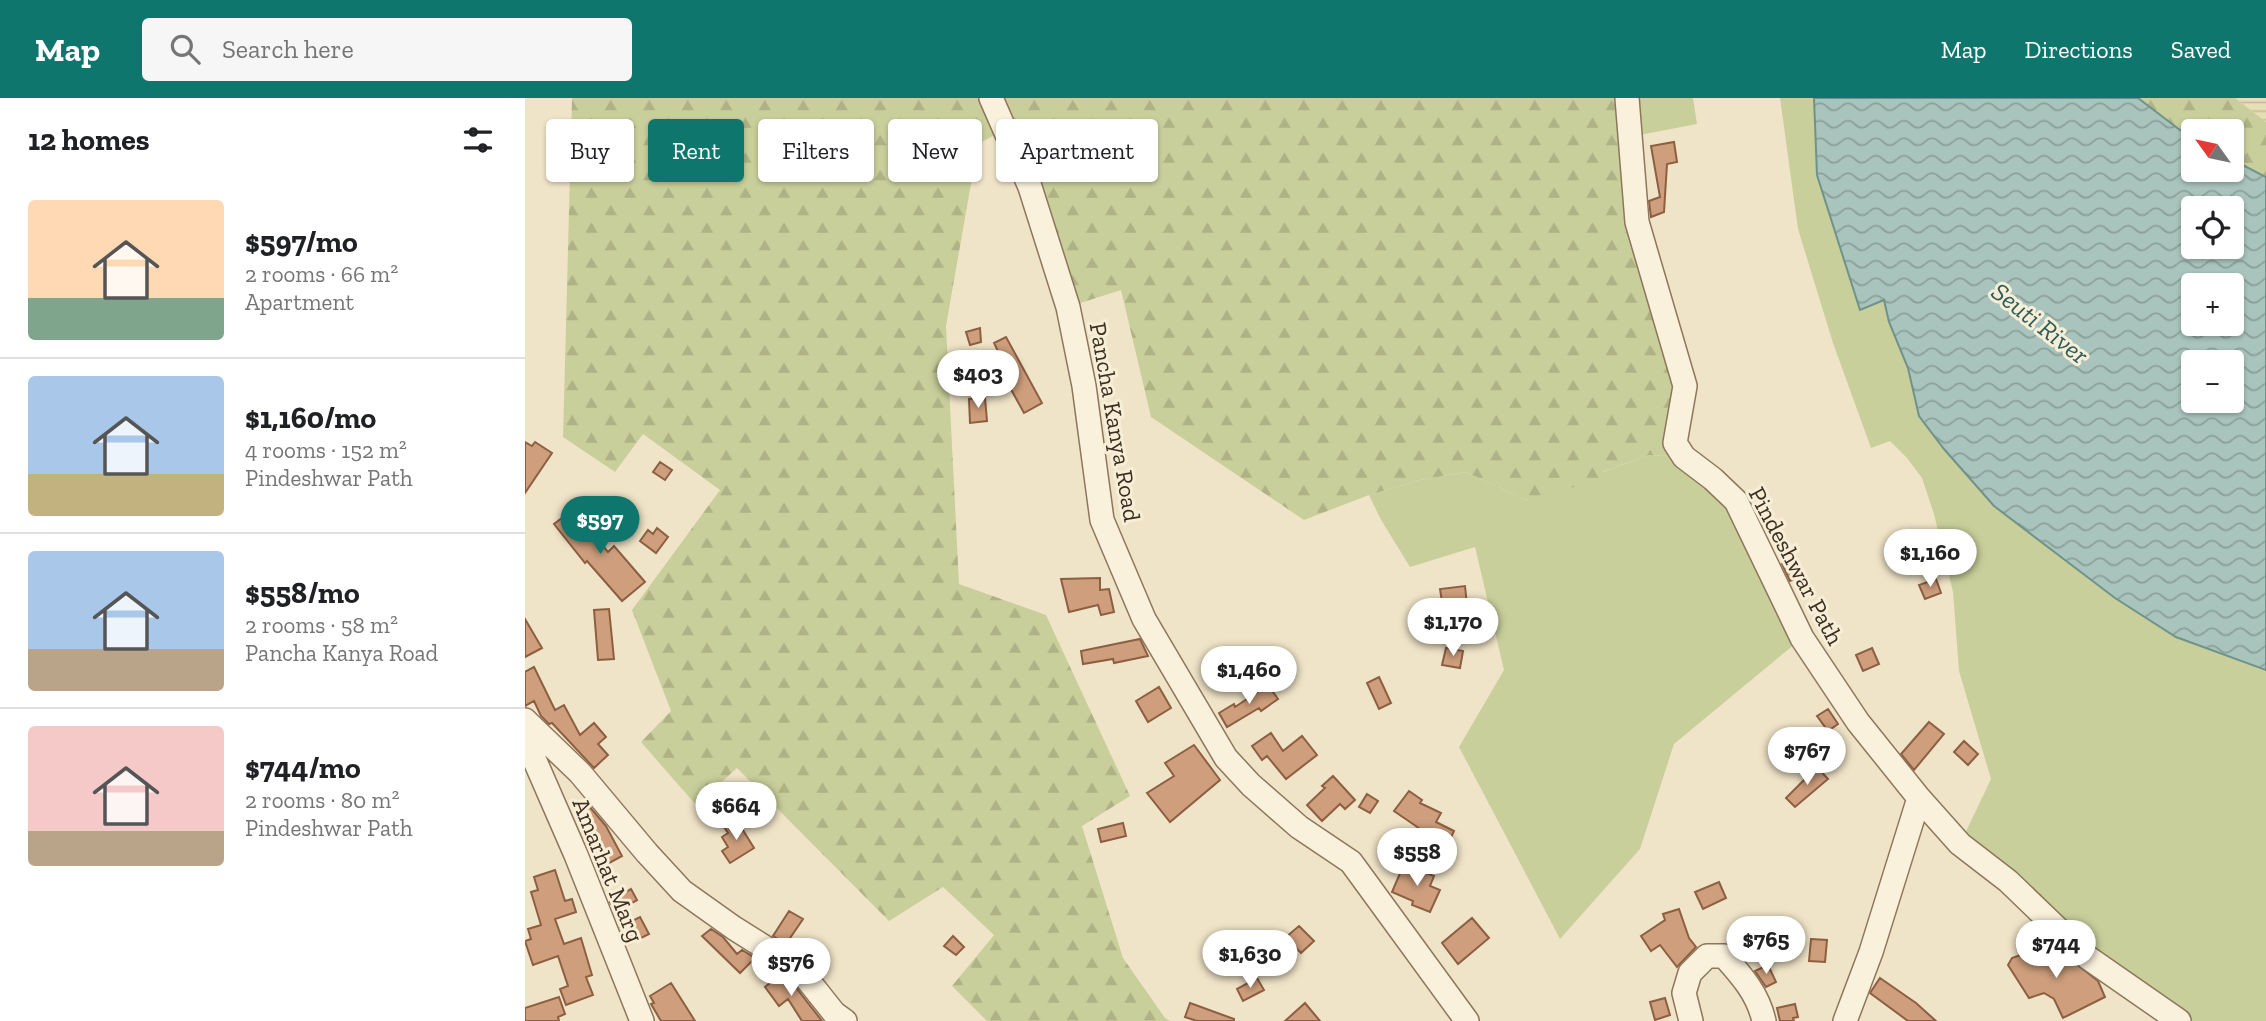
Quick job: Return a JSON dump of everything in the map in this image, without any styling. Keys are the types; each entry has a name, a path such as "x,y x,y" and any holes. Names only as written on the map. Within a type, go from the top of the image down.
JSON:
{"street":[{"name":"Pancha Kanya Road","path":"991,98 1030,187 1068,307 1084,386 1102,520 1144,619 1226,758 1251,785 1299,827 1351,862 1467,1021"},
{"name":"Pindeshwar Path","path":"1627,98 1637,222 1685,386 1675,443 1684,457 1736,501 1802,638 1858,722 1919,798 1961,844 2008,881 2087,957 2179,1021"},
{"path":"525,720 579,773 682,891 799,969 834,1013 845,1021"},
{"name":"Amarhat Marg","path":"525,738 576,855 642,1021"},
{"path":"1845,1021 1871,952 1919,798"},
{"path":"1691,1021 1684,993 1690,973 1707,956 1724,956 1759,1002 1764,1021"}],"shaded area":[{"path":"2235,98 2266,98 2266,122"}],"green space":[{"path":"572,98 1627,98 1629,137 1685,386 1684,457 1649,455 1602,472 1600,480 1526,500 1466,472 1420,480 1369,495 1304,520 1151,417 1121,290 1068,307 1023,182 1158,182 1158,119 996,119 996,134 982,142 982,119 888,119 888,182 971,182 946,326 959,584 1046,615 1130,796 1082,826 1123,958 1165,1018 1170,1021 987,1021 952,986 994,935 943,887 889,921 737,768 696,805 641,742 671,711 632,610 720,490 643,434 615,472 563,437 570,182 634,182 634,119 571,119"},
{"path":"1627,98 1693,98 1697,124 1629,137"},
{"path":"1780,98 1814,98 1817,175 1860,310 1884,299 1889,322 1908,368 1919,416 1994,506 2115,598 2176,637 2266,670 2266,1021 2179,1021 1960,844 1991,779 1959,671 1953,592 1934,514 1922,478 1890,441 1871,448 1833,343 1798,229"},
{"path":"2138,98 2235,98 2266,122 2266,177 2244,166 2244,119 2181,119 2181,131"},
{"path":"1649,455 1684,457 1713,479 1802,638 1674,744 1640,849 1560,939 1459,747 1504,670 1475,547 1410,567 1369,495 1420,480 1466,472 1526,500"}],"water":[{"name":"Seuti River","path":"1814,98 2138,98 2181,131 2181,182 2244,182 2244,166 2266,177 2266,670 2176,637 2115,598 1994,506 1919,416 1908,368 1889,322 1884,300 1860,310 1817,175"}],"building":[{"path":"1674,142 1677,162 1667,164 1664,212 1651,217 1649,201 1660,197 1651,146"},
{"path":"980,328 981,342 970,345 966,332"},
{"path":"1006,337 1042,403 1024,413 1007,382 1012,380 994,343"},
{"path":"985,398 987,421 970,423 969,399"},
{"path":"525,442 532,446 535,442 552,453 525,493"},
{"path":"660,462 672,470 665,480 653,472"},
{"path":"574,509 608,552 614,546 645,582 622,601 587,561 585,563 554,524"},
{"path":"657,528 668,537 656,553 640,541 648,530 653,534"},
{"path":"1796,559 1802,576 1790,581 1782,564"},
{"path":"1100,578 1100,590 1109,589 1114,612 1101,615 1098,605 1069,612 1061,579"},
{"path":"1936,579 1941,593 1925,599 1919,585"},
{"path":"1465,586 1467,605 1443,608 1440,589"},
{"path":"609,609 614,659 598,660 594,610"},
{"path":"525,619 542,648 525,657"},
{"path":"1140,639 1148,656 1114,663 1113,659 1083,664 1081,651"},
{"path":"1446,648 1463,651 1460,668 1442,665"},
{"path":"1872,648 1879,664 1863,671 1856,655"},
{"path":"534,667 555,710 564,705 580,735 594,723 606,737 598,744 608,755 594,768 552,723 549,724 541,716 534,701 525,706 525,672"},
{"path":"1379,677 1391,703 1379,709 1367,683"},
{"path":"1268,685 1278,699 1261,711 1259,708 1227,727 1219,713 1234,704 1235,707"},
{"path":"1159,687 1171,708 1148,722 1136,701"},
{"path":"1828,709 1838,724 1828,731 1817,716"},
{"path":"1929,722 1944,734 1914,770 1901,754"},
{"path":"1271,733 1283,751 1302,736 1317,755 1286,779 1267,756 1262,760 1252,746"},
{"path":"1964,741 1978,754 1968,765 1954,752"},
{"path":"1194,745 1220,780 1170,822 1147,793 1174,776 1165,763"},
{"path":"1817,767 1828,779 1795,807 1786,798"},
{"path":"1333,776 1355,800 1345,809 1340,804 1322,821 1307,805"},
{"path":"1409,791 1422,800 1420,803 1441,813 1436,822 1454,831 1446,848 1424,837 1426,833 1394,811"},
{"path":"1367,794 1378,801 1370,813 1359,807"},
{"path":"589,806 606,826 622,856 600,868 582,833 586,831 576,814"},
{"path":"736,819 754,848 730,863 722,851 728,847 722,837 728,833 724,827"},
{"path":"1123,823 1126,836 1101,842 1098,829"},
{"path":"1404,864 1434,876 1430,886 1440,890 1430,912 1412,905 1413,901 1392,892"},
{"path":"555,870 565,901 572,899 576,912 555,919 564,944 581,938 592,975 586,977 593,995 566,1005 560,989 568,986 558,956 533,965 525,941 531,939 528,929 541,925 531,892 538,890 534,877"},
{"path":"1719,882 1726,898 1703,909 1695,892"},
{"path":"631,889 637,900 623,908 621,904 611,904 610,902"},
{"path":"1679,909 1689,938 1696,947 1677,967 1660,945 1651,951 1641,936 1665,920 1663,914"},
{"path":"789,911 803,919 786,944 773,936"},
{"path":"640,917 649,934 629,944 620,927"},
{"path":"1472,918 1489,938 1458,964 1442,943"},
{"path":"1299,926 1314,941 1301,953 1286,937"},
{"path":"711,929 723,937 737,954 742,950 755,958 740,973 702,936"},
{"path":"953,936 964,947 956,955 944,946"},
{"path":"1811,939 1827,940 1825,962 1809,961"},
{"path":"2044,951 2065,955 2098,981 2105,997 2063,1018 2054,999 2044,993 2029,998 2008,965 2012,958"},
{"path":"1768,965 1776,982 1766,987 1755,971"},
{"path":"781,974 790,980 822,1021 802,1021 788,999 779,1006 765,987"},
{"path":"1257,978 1264,990 1243,1001 1237,989"},
{"path":"1880,978 1936,1021 1908,1021 1870,993"},
{"path":"671,983 695,1021 661,1021 651,1004 654,1003 650,996"},
{"path":"559,997 565,1014 558,1017 559,1021 525,1021 525,1008"},
{"path":"1665,998 1670,1015 1655,1020 1650,1002"},
{"path":"1190,1003 1234,1021 1197,1021 1185,1017"},
{"path":"1305,1003 1320,1021 1285,1021"},
{"path":"1795,1004 1798,1017 1793,1018 1794,1021 1780,1021 1777,1008"}]}
